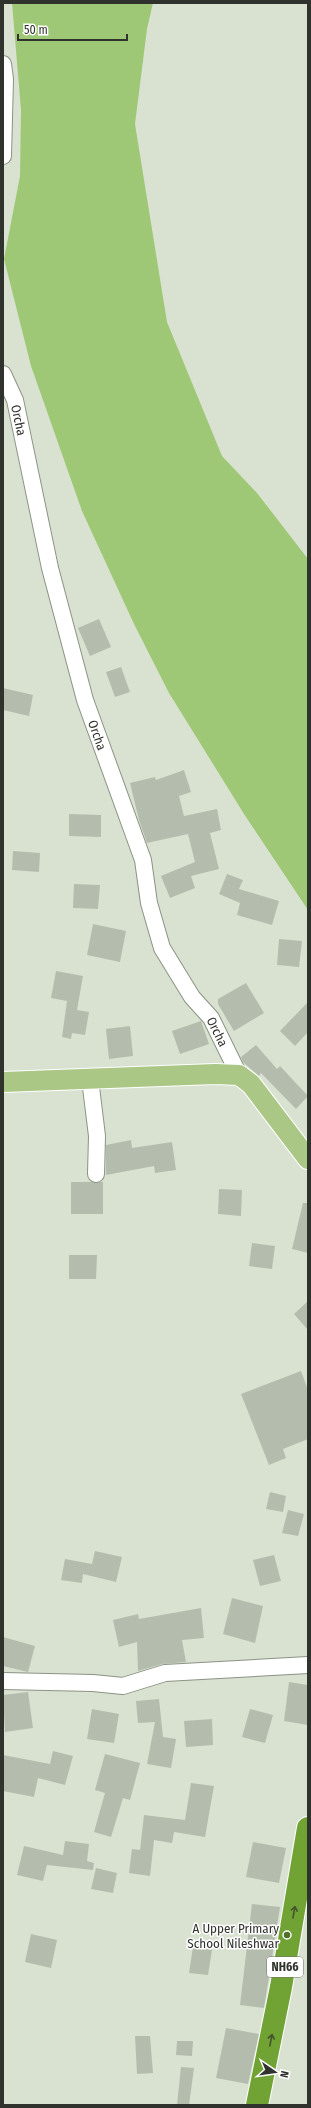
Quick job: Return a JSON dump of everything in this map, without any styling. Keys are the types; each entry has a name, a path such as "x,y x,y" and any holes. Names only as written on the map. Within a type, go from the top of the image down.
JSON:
{"highway":[{"name":"NH66","path":"257,2105 281,1987 308,1828"}],"main road":[{"path":"3,1082 214,1074 239,1076 251,1084 259,1092 278,1122 308,1159"}],"street":[{"path":"3,64 5,79 3,156"},
{"name":"Orcha","path":"3,374 15,400 50,568 85,700 143,860 149,903 162,948 192,997 210,1018 239,1076"},
{"path":"90,1079 97,1136 96,1174"},
{"path":"3,1681 93,1683 123,1686 166,1673 308,1665"}],"shaded area":[{"path":"12,3 153,3 147,29 135,124 167,322 222,456 257,493 308,559 308,910 244,814 169,693 134,624 82,511 31,366 4,259 20,176 21,110"}],"building":[{"path":"99,619 111,647 90,656 78,628"},
{"path":"121,667 130,692 115,697 106,672"},
{"path":"3,688 33,695 29,716 3,710"},
{"path":"184,770 191,792 179,796 184,816 217,809 221,830 210,833 219,869 191,876 195,888 170,898 161,876 195,862 188,834 147,843 139,820 130,783 155,777 156,780"},
{"path":"69,814 101,815 101,837 69,836"},
{"path":"13,851 40,853 39,872 12,870"},
{"path":"227,874 243,880 239,889 279,901 272,925 237,915 240,903 219,894"},
{"path":"74,884 100,885 98,909 73,908"},
{"path":"93,924 126,931 120,962 87,955"},
{"path":"279,939 302,941 299,967 277,965"},
{"path":"56,971 83,976 77,1010 89,1012 85,1035 72,1033 71,1039 62,1037 67,1001 51,998"},
{"path":"246,983 264,1013 234,1031 218,1004 218,999"},
{"path":"308,1002 308,1032 295,1046 280,1031"},
{"path":"201,1021 209,1044 180,1054 172,1031"},
{"path":"130,1026 133,1056 109,1059 106,1029"},
{"path":"256,1045 277,1069 280,1066 308,1096 296,1109 261,1073 259,1076 243,1062 241,1057"},
{"path":"131,1140 132,1148 172,1142 176,1170 155,1173 154,1166 106,1175 106,1145"},
{"path":"71,1182 103,1182 103,1214 71,1214"},
{"path":"219,1189 242,1190 241,1216 218,1214"},
{"path":"303,1203 308,1203 308,1253 292,1249"},
{"path":"252,1243 275,1246 272,1269 249,1266"},
{"path":"69,1255 97,1255 96,1279 69,1279"},
{"path":"308,1301 308,1330 294,1314"},
{"path":"301,1371 308,1390 308,1439 283,1449 286,1458 269,1465 241,1394"},
{"path":"270,1492 286,1496 283,1512 266,1509"},
{"path":"288,1510 304,1514 298,1536 282,1533"},
{"path":"95,1551 122,1557 116,1582 83,1574 82,1583 61,1580 65,1559 92,1564"},
{"path":"274,1555 281,1581 260,1586 253,1560"},
{"path":"232,1598 263,1606 255,1643 223,1634"},
{"path":"201,1608 204,1638 182,1640 186,1662 162,1664 138,1671 137,1642 119,1647 113,1620 138,1614 139,1619"},
{"path":"3,1637 35,1646 28,1672 3,1666"},
{"path":"289,1682 308,1685 308,1725 284,1721"},
{"path":"28,1692 33,1728 5,1732 3,1695"},
{"path":"159,1699 163,1737 176,1739 171,1768 147,1764 155,1722 138,1723 136,1701"},
{"path":"92,1709 119,1714 114,1743 87,1739"},
{"path":"250,1709 273,1715 265,1743 242,1737"},
{"path":"212,1719 213,1745 186,1747 184,1721"},
{"path":"53,1751 73,1756 65,1785 38,1778 34,1797 3,1791 3,1755 50,1764"},
{"path":"105,1754 140,1763 130,1800 123,1798 111,1837 94,1832 105,1793 95,1790"},
{"path":"191,1783 214,1786 205,1837 174,1832 172,1843 154,1840 150,1876 129,1873 132,1849 140,1850 144,1815 185,1820"},
{"path":"65,1841 89,1844 87,1861 94,1863 93,1870 47,1865 43,1881 17,1875 24,1846 63,1855"},
{"path":"253,1842 286,1848 279,1883 246,1877"},
{"path":"96,1868 117,1873 113,1893 91,1889"},
{"path":"252,1904 280,1907 264,2008 240,2005"},
{"path":"31,1934 57,1940 51,1968 25,1962"},
{"path":"193,1947 212,1950 208,1975 189,1973"},
{"path":"226,2028 259,2034 248,2084 216,2078"},
{"path":"135,2036 150,2036 153,2073 137,2074"},
{"path":"177,2041 193,2041 192,2056 176,2055"},
{"path":"181,2067 194,2068 189,2105 177,2105"}],"place":[{"name":"A Upper Primary School Nileshwar","path":"287,1935"}]}
